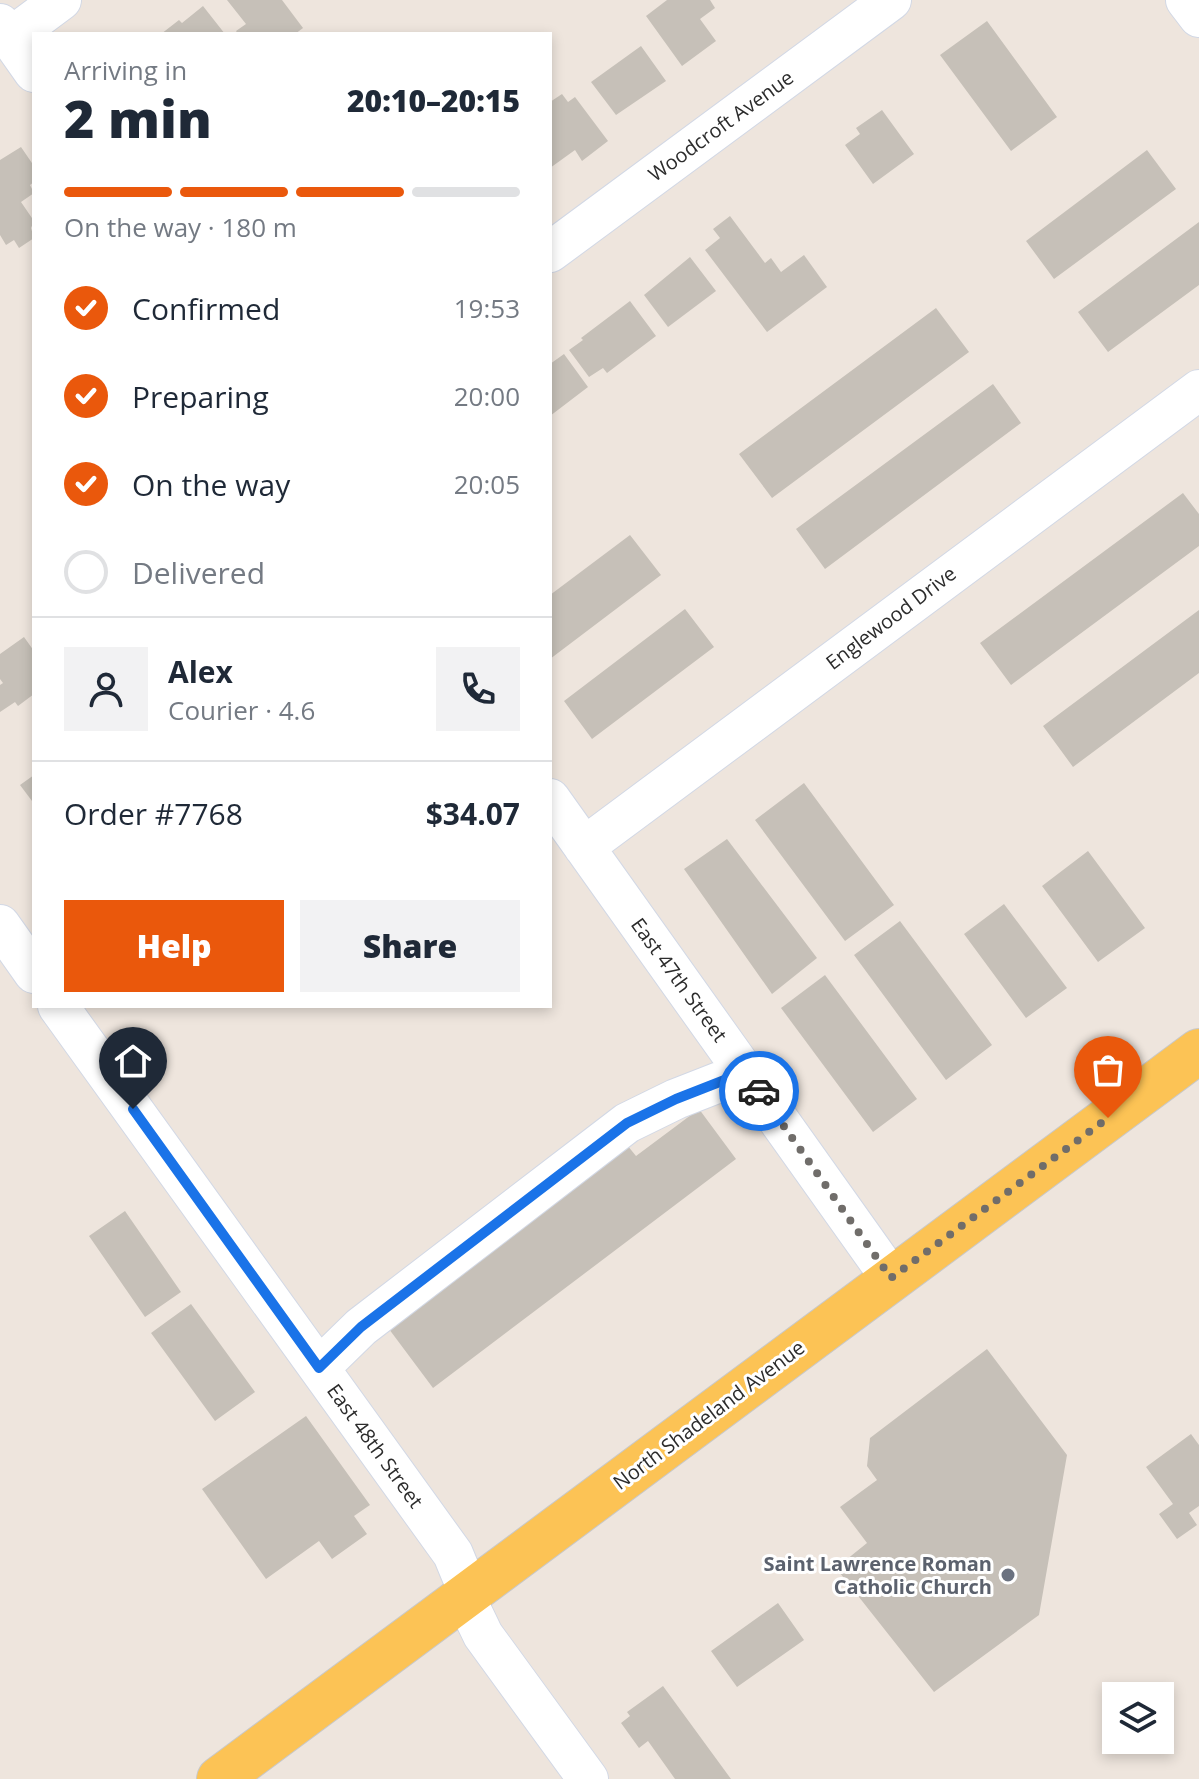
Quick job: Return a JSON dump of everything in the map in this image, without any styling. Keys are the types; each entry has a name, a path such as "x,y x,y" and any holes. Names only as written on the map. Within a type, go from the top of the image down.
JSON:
{"main road":[{"name":"North Shadeland Avenue","path":"219,1779 1199,1051"}],"street":[{"path":"32,69 5,31 61,0"},
{"name":"Woodcroft Avenue","path":"552,251 891,0"},
{"path":"1186,0 1199,17"},
{"name":"Englewood Drive","path":"584,847 1199,390"},
{"name":"East 47th Street","path":"552,802 891,1278"},
{"path":"0,925 32,970"},
{"name":"East 48th Street","path":"59,1008 453,1554 469,1594 471,1610 483,1635 588,1779"},
{"path":"319,1368 361,1327 627,1123 676,1099 745,1072"}],"building":[{"path":"227,0 282,0 303,28 298,32 237,32 246,24"},
{"path":"667,0 710,0 715,8 700,19 716,41 682,66 646,16"},
{"path":"203,6 223,32 164,32 179,20 182,23"},
{"path":"987,21 1057,117 1011,151 940,55"},
{"path":"641,46 666,81 616,115 591,82"},
{"path":"562,94 568,102 575,97 608,141 582,161 575,150 552,167 552,101"},
{"path":"882,110 914,154 873,184 845,145 860,134 856,128"},
{"path":"21,147 32,163 32,194 21,202 32,218 32,239 19,248 14,240 6,245 0,235 0,160"},
{"path":"1147,150 1176,189 1054,279 1026,241"},
{"path":"730,216 765,263 771,258 781,272 804,255 827,287 767,332 705,250 720,238 713,229"},
{"path":"1199,222 1199,285 1108,352 1078,312"},
{"path":"690,257 716,291 668,327 644,295"},
{"path":"630,301 656,336 607,373 603,368 589,377 569,350"},
{"path":"936,308 969,352 772,498 739,454"},
{"path":"564,354 588,387 552,414 552,363"},
{"path":"993,384 1021,423 825,569 796,529"},
{"path":"1183,493 1199,514 1199,546 1011,685 980,643"},
{"path":"630,535 661,575 552,657 552,594"},
{"path":"685,609 714,647 592,739 564,701"},
{"path":"1199,610 1199,673 1073,767 1043,726"},
{"path":"24,637 32,648 32,696 18,706 15,702 0,712 0,685 3,683 0,679 0,654"},
{"path":"32,776 32,801 20,785"},
{"path":"804,783 894,905 845,941 755,820"},
{"path":"727,839 817,958 772,994 684,869"},
{"path":"1088,851 1145,928 1098,962 1042,886"},
{"path":"1004,904 1067,988 1026,1018 964,934"},
{"path":"900,921 992,1045 946,1080 854,955"},
{"path":"825,975 917,1099 873,1132 781,1008"},
{"path":"699,1109 736,1159 433,1388 383,1321 623,1140 636,1156"},
{"path":"125,1211 181,1292 145,1317 89,1236"},
{"path":"191,1304 255,1392 215,1421 151,1333"},
{"name":"Saint Lawrence Roman Catholic Church","path":"987,1349 1067,1455 1039,1615 934,1692 836,1568 867,1543 840,1507 877,1480 867,1466 870,1438"},
{"path":"306,1416 370,1505 354,1516 367,1534 332,1559 319,1541 266,1579 202,1489"},
{"path":"1191,1434 1199,1445 1199,1506 1189,1513 1197,1525 1177,1539 1159,1514 1173,1504 1146,1467"},
{"path":"778,1603 804,1640 737,1687 711,1651"},
{"path":"663,1686 731,1779 675,1779 648,1741 639,1748 621,1723 630,1716 627,1712"}],"way so far":[{"path":"759,1091 891,1278 1108,1118"}],"place":[{"name":"Saint Lawrence Roman Catholic Church","path":"1008,1575"}],"route":[{"path":"133,1109 319,1368 361,1327 627,1123 676,1099 745,1072 759,1091"}]}
